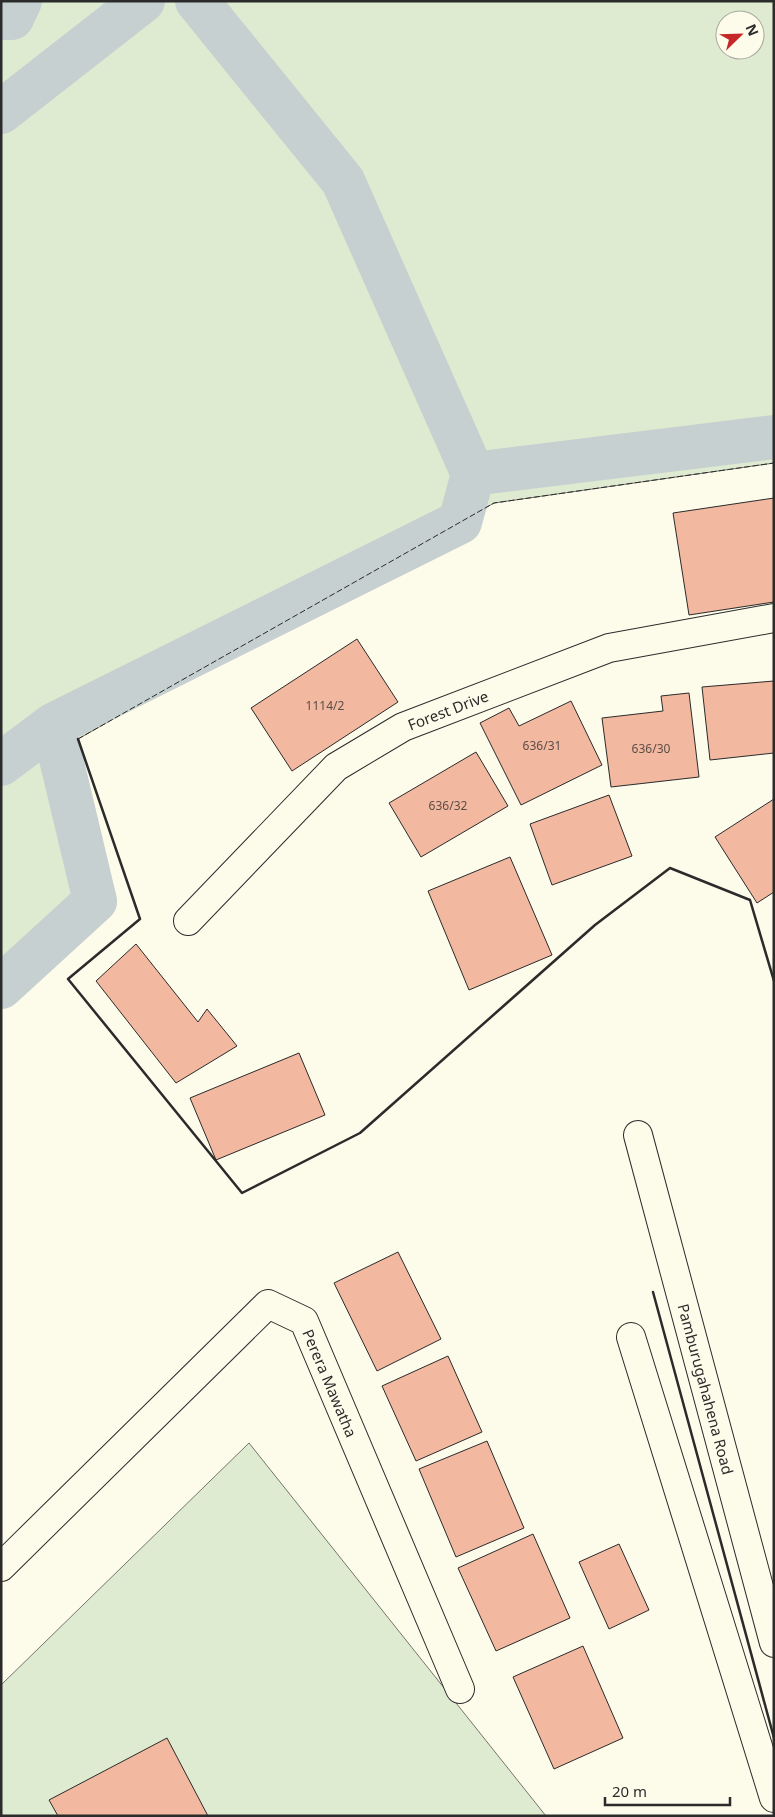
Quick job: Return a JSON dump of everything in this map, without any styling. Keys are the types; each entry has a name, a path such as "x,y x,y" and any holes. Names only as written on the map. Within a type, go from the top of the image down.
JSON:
{"street":[{"name":"Forest Drive","path":"188,921 336,767 403,726 609,648 774,618"},
{"name":"Pamburugahahena Road","path":"638,1135 774,1643"},
{"name":"Perera Mawatha","path":"1,1567 268,1304 304,1321 460,1689"},
{"path":"631,1338 774,1798"}],"green space":[{"path":"1,1 774,1 774,463 494,503 78,739 95,901 1,987"},
{"path":"249,1443 546,1816 1,1816 1,1685"}],"building":[{"path":"774,498 774,602 689,615 673,513"},
{"path":"357,639 398,702 292,771 251,708"},
{"path":"774,681 774,753 710,760 702,687"},
{"path":"689,693 699,777 611,787 602,718 663,711 661,696"},
{"path":"571,701 602,765 521,805 480,723 509,708 519,726"},
{"path":"476,752 508,806 421,857 389,803"},
{"path":"609,795 632,856 552,885 530,824"},
{"path":"774,799 774,892 757,903 715,837"},
{"path":"510,857 552,955 469,990 428,891"},
{"path":"136,944 198,1022 207,1009 237,1046 176,1083 96,981"},
{"path":"299,1053 325,1115 216,1160 190,1098"},
{"path":"398,1252 441,1339 377,1371 334,1283"},
{"path":"448,1356 482,1432 416,1461 382,1386"},
{"path":"487,1441 524,1528 456,1557 419,1469"},
{"path":"533,1534 570,1618 496,1651 458,1568"},
{"path":"619,1544 649,1610 609,1629 579,1562"},
{"path":"583,1646 623,1738 554,1769 513,1677"},
{"path":"167,1738 208,1816 58,1816 49,1800"}],"waterway":[{"path":"1,18 12,18 20,1"},
{"path":"1,112 143,1"},
{"path":"1,764 53,725 460,522 473,474 343,181 197,1"},
{"path":"473,474 774,437"},
{"path":"1,987 95,901 53,725"}],"fence":[{"path":"78,739 494,503 774,463"}],"wall":[{"path":"78,739 140,919 68,979 242,1193 360,1133 595,925 670,868 750,900 774,981"},
{"path":"653,1292 774,1738"}]}
